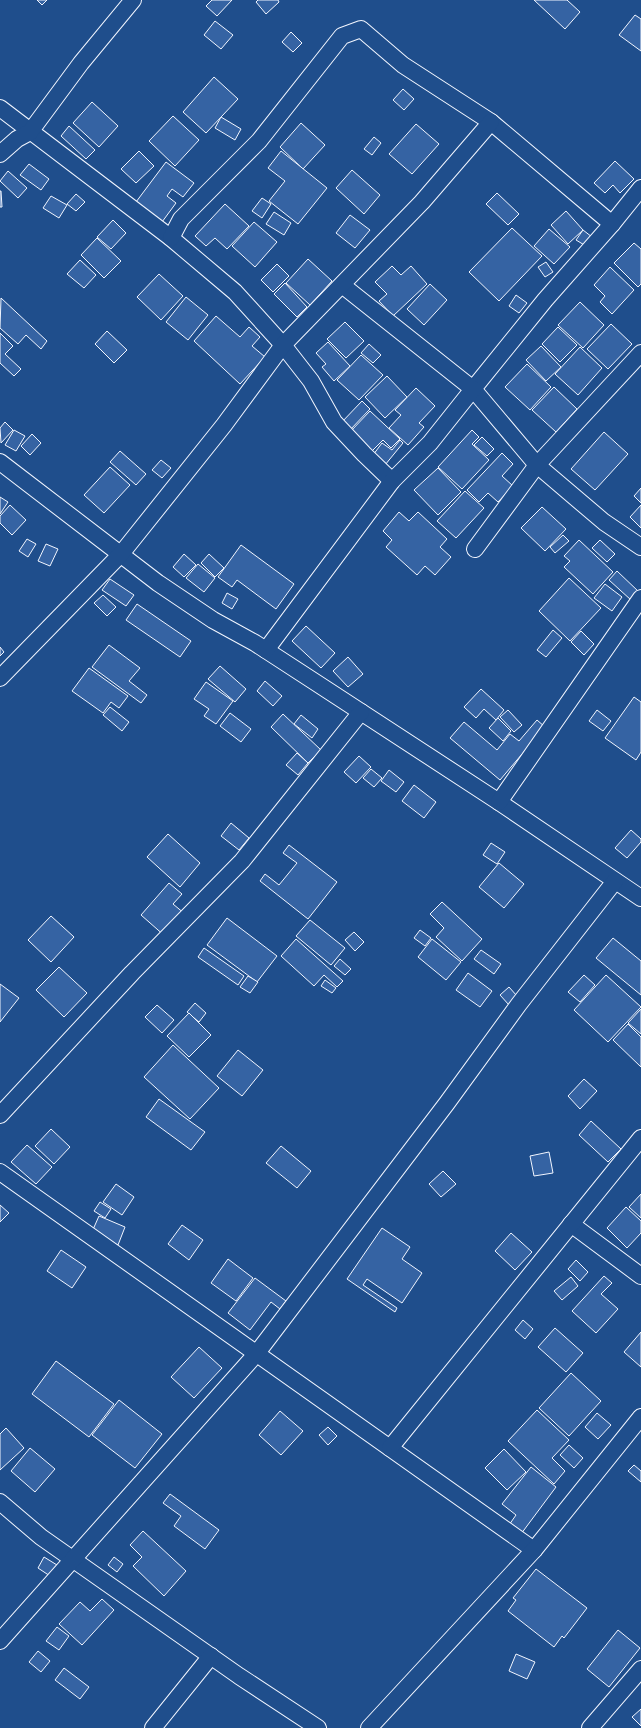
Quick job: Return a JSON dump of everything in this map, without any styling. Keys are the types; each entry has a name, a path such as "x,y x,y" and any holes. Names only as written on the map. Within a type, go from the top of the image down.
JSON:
{"street":[{"path":"0,154 17,139 30,132 81,63 133,0"},
{"path":"171,238 181,219 259,141 342,36 361,29 403,66 491,122 612,224"},
{"path":"0,108 171,238 235,292 283,345 311,381 334,422 392,481"},
{"path":"0,678 121,554 224,425 283,345 422,202 491,122"},
{"path":"266,650 392,481 430,443 545,300 612,224 641,188"},
{"path":"342,285 473,389 537,465 604,522 641,547"},
{"path":"475,549 537,465 641,354"},
{"path":"0,462 103,543 121,554 158,583 213,620 266,650 499,802 615,881 638,892"},
{"path":"499,802 641,598"},
{"path":"0,1115 132,974 242,861 361,712"},
{"path":"0,1641 257,1353 442,1109 519,1004 615,881"},
{"path":"390,1448 641,1138"},
{"path":"0,1172 534,1550"},
{"path":"571,1224 641,1276"},
{"path":"369,1728 534,1550 641,1417"},
{"path":"0,1502 41,1537 211,1656 318,1728"},
{"path":"153,1728 211,1656"},
{"path":"590,1728 641,1669"}],"building":[{"path":"37,0 47,0 42,5"},
{"path":"212,0 232,0 217,16 206,6"},
{"path":"258,0 278,0 279,2 266,14 256,2"},
{"path":"534,0 567,0 580,12 565,29"},
{"path":"635,15 641,19 641,51 619,35"},
{"path":"215,21 233,35 221,49 204,35"},
{"path":"291,32 302,43 293,52 282,42"},
{"path":"214,77 238,99 206,133 183,112"},
{"path":"403,89 414,99 404,110 393,100"},
{"path":"92,102 118,126 99,147 73,123"},
{"path":"173,116 199,140 175,166 149,141"},
{"path":"221,117 241,129 235,140 215,128"},
{"path":"301,123 325,145 303,169 280,147"},
{"path":"416,124 439,144 412,174 389,154"},
{"path":"69,126 95,150 86,159 61,136"},
{"path":"374,137 381,143 372,155 364,149"},
{"path":"139,151 154,166 136,183 121,169"},
{"path":"281,151 327,188 298,224 269,201 285,181 268,168"},
{"path":"615,161 634,179 620,193 613,185 605,193 594,183"},
{"path":"166,162 194,183 183,197 172,189 167,196 176,203 162,222 136,202"},
{"path":"29,164 49,179 41,190 20,175"},
{"path":"352,170 380,195 364,214 336,188"},
{"path":"8,171 27,188 18,198 0,181"},
{"path":"1,191 2,207 0,207"},
{"path":"497,193 519,214 508,225 486,204"},
{"path":"76,194 85,202 76,211 67,204"},
{"path":"51,196 67,205 59,218 43,208"},
{"path":"262,198 271,204 262,218 252,211"},
{"path":"225,204 249,226 227,249 215,238 206,246 195,236"},
{"path":"566,211 583,230 568,244 551,225"},
{"path":"274,212 291,223 284,235 266,224"},
{"path":"350,215 370,230 355,248 336,233"},
{"path":"113,220 126,233 111,249 97,237"},
{"path":"254,222 277,242 255,267 232,246"},
{"path":"512,228 542,256 499,301 469,272"},
{"path":"549,229 570,247 554,264 534,246"},
{"path":"583,230 592,237 586,246 576,240"},
{"path":"97,238 121,261 104,278 81,255"},
{"path":"634,243 641,249 641,284 638,287 614,263"},
{"path":"308,259 332,281 310,305 286,283"},
{"path":"80,260 96,275 84,288 67,274"},
{"path":"546,262 553,272 545,277 538,267"},
{"path":"277,264 289,276 273,292 261,280"},
{"path":"392,266 401,275 411,266 427,284 393,316 379,301 387,294 375,282"},
{"path":"610,267 634,290 612,314 600,302 605,296 594,285"},
{"path":"159,274 183,296 161,320 137,297"},
{"path":"285,283 307,307 297,317 274,294"},
{"path":"430,284 447,300 424,325 407,309"},
{"path":"516,295 527,303 519,313 509,306"},
{"path":"186,297 208,315 188,340 166,322"},
{"path":"1,298 47,341 41,349 26,335 18,344 0,328"},
{"path":"580,302 604,325 583,348 558,325"},
{"path":"216,316 240,337 249,327 260,337 252,346 265,357 240,384 194,341"},
{"path":"345,322 364,341 346,358 327,339"},
{"path":"611,324 632,344 608,369 587,349"},
{"path":"558,327 577,345 560,362 542,344"},
{"path":"107,331 127,350 114,363 95,344"},
{"path":"0,333 13,346 5,354 21,369 14,376 0,363"},
{"path":"328,342 350,366 334,381 322,367 326,364 316,353"},
{"path":"369,344 381,355 373,363 361,353"},
{"path":"541,346 561,367 546,381 526,360"},
{"path":"580,347 602,368 578,395 555,374"},
{"path":"361,355 383,375 359,400 337,380"},
{"path":"527,364 551,387 530,410 505,387"},
{"path":"387,376 407,397 385,418 365,397"},
{"path":"554,387 577,409 556,432 532,410"},
{"path":"416,388 435,406 419,423 424,427 408,445 389,428 401,415 395,410"},
{"path":"362,401 370,409 349,431 340,424"},
{"path":"370,411 400,439 391,448 383,440 371,452 350,432"},
{"path":"5,422 13,430 1,443 0,428"},
{"path":"14,430 25,436 16,451 5,445"},
{"path":"472,430 479,437 472,444 489,460 462,489 438,467"},
{"path":"604,432 628,454 595,490 571,469"},
{"path":"32,434 41,443 30,455 21,446"},
{"path":"482,437 494,449 487,456 474,445"},
{"path":"400,440 403,443 385,465 373,455 382,443 392,450"},
{"path":"120,451 146,474 136,485 110,462"},
{"path":"502,453 513,464 502,476 513,486 498,502 488,493 479,502 467,490"},
{"path":"161,460 171,468 162,478 152,470"},
{"path":"110,467 130,485 104,513 84,495"},
{"path":"438,468 461,492 438,515 414,490"},
{"path":"641,488 641,503 634,496"},
{"path":"465,491 484,508 456,538 437,521"},
{"path":"0,497 8,502 0,514"},
{"path":"10,505 26,520 12,535 0,523 0,516"},
{"path":"641,505 641,528 630,517"},
{"path":"542,507 566,529 545,551 521,528"},
{"path":"399,512 409,521 418,512 447,539 440,547 451,557 435,575 425,566 417,575 386,547 392,540 383,531"},
{"path":"563,535 569,541 555,553 550,547"},
{"path":"27,539 36,544 28,557 19,551"},
{"path":"579,540 613,572 593,594 564,567 570,561 564,556"},
{"path":"600,540 615,554 607,562 592,548"},
{"path":"46,544 58,549 50,566 38,561"},
{"path":"241,545 294,584 276,609 237,580 232,587 218,577"},
{"path":"184,554 196,565 184,577 173,567"},
{"path":"209,554 224,568 215,577 201,563"},
{"path":"198,564 215,578 204,592 186,578"},
{"path":"617,571 639,592 631,600 609,580"},
{"path":"569,578 601,608 570,641 539,611"},
{"path":"110,579 134,595 126,606 102,590"},
{"path":"605,584 622,597 612,611 594,598"},
{"path":"227,593 238,599 232,609 222,603"},
{"path":"103,595 116,607 107,616 94,603"},
{"path":"137,604 191,641 180,657 126,620"},
{"path":"306,626 335,653 321,668 292,641"},
{"path":"553,630 562,638 546,657 537,650"},
{"path":"581,631 594,644 584,655 571,642"},
{"path":"109,645 140,668 129,681 147,695 141,703 92,667"},
{"path":"0,647 4,652 0,656"},
{"path":"348,657 363,674 348,687 333,671"},
{"path":"220,666 246,689 235,702 208,679"},
{"path":"89,668 128,696 119,708 111,702 103,713 72,691"},
{"path":"265,681 282,696 273,706 257,691"},
{"path":"206,682 233,701 216,724 204,716 209,709 194,699"},
{"path":"481,689 504,710 496,720 484,709 476,718 464,707"},
{"path":"634,697 641,702 641,752 636,760 605,738"},
{"path":"110,707 129,722 122,731 103,715"},
{"path":"508,710 522,725 514,732 500,717"},
{"path":"597,710 611,721 603,731 589,721"},
{"path":"230,713 251,729 241,742 220,726"},
{"path":"283,714 321,750 308,763 271,727"},
{"path":"301,715 318,729 312,738 294,724"},
{"path":"498,718 511,731 503,741 489,728"},
{"path":"537,720 545,727 500,780 450,738 464,722 497,750 510,734 519,741"},
{"path":"297,753 308,763 298,775 286,765"},
{"path":"359,756 371,767 356,783 344,772"},
{"path":"371,769 382,778 374,787 363,778"},
{"path":"389,770 404,782 396,792 381,781"},
{"path":"414,785 436,802 424,818 402,801"},
{"path":"231,823 249,838 239,850 221,836"},
{"path":"631,830 641,839 641,842 627,858 615,848"},
{"path":"168,834 200,863 180,887 147,857"},
{"path":"491,843 505,852 497,864 483,855"},
{"path":"289,845 337,882 308,919 260,881 265,874 279,885 297,863 283,853"},
{"path":"499,863 524,884 504,908 479,887"},
{"path":"169,883 182,894 173,904 185,914 166,937 141,915"},
{"path":"442,902 482,939 462,961 436,937 444,928 430,914"},
{"path":"51,916 74,937 51,962 28,940"},
{"path":"227,918 277,956 257,982 207,945"},
{"path":"310,920 345,948 331,965 296,936"},
{"path":"420,930 431,938 425,946 414,938"},
{"path":"354,932 364,942 355,951 345,940"},
{"path":"613,938 641,961 641,995 596,958"},
{"path":"296,939 343,981 337,987 324,975 314,986 281,956"},
{"path":"432,939 461,962 446,980 418,957"},
{"path":"204,948 244,976 238,985 198,957"},
{"path":"481,950 501,964 494,974 474,959"},
{"path":"340,959 351,969 345,975 334,966"},
{"path":"59,967 87,993 64,1017 36,990"},
{"path":"468,973 492,991 480,1007 456,990"},
{"path":"584,975 595,985 580,1002 568,992"},
{"path":"606,975 641,1007 608,1042 574,1010"},
{"path":"248,976 258,982 250,993 240,987"},
{"path":"325,980 336,988 332,993 321,986"},
{"path":"0,984 19,998 0,1022"},
{"path":"509,987 517,996 509,1005 500,995"},
{"path":"195,1003 206,1013 199,1022 187,1012"},
{"path":"157,1005 174,1020 162,1033 145,1017"},
{"path":"641,1009 641,1034 628,1023"},
{"path":"189,1013 211,1035 189,1057 167,1036"},
{"path":"628,1024 641,1037 641,1067 613,1040"},
{"path":"173,1045 219,1088 190,1119 144,1077"},
{"path":"238,1050 263,1070 242,1096 217,1076"},
{"path":"584,1079 597,1091 580,1109 568,1096"},
{"path":"159,1099 205,1132 191,1150 146,1117"},
{"path":"591,1121 621,1149 608,1162 579,1135"},
{"path":"51,1129 70,1147 54,1164 35,1146"},
{"path":"27,1145 52,1167 36,1184 11,1162"},
{"path":"281,1146 311,1171 297,1188 266,1163"},
{"path":"549,1152 553,1173 534,1176 530,1156"},
{"path":"443,1171 456,1184 441,1197 429,1184"},
{"path":"116,1184 134,1197 122,1215 103,1202"},
{"path":"641,1194 641,1218 629,1207"},
{"path":"100,1202 111,1209 105,1218 94,1211"},
{"path":"0,1205 9,1213 0,1222"},
{"path":"626,1207 641,1221 641,1233 627,1248 607,1228"},
{"path":"99,1216 125,1227 118,1245 91,1234"},
{"path":"182,1225 203,1240 189,1260 168,1244"},
{"path":"382,1228 410,1247 402,1259 422,1273 402,1303 367,1279 363,1285 397,1308 395,1312 347,1279"},
{"path":"511,1233 532,1252 515,1270 495,1251"},
{"path":"61,1250 86,1267 72,1288 47,1271"},
{"path":"228,1259 253,1278 236,1301 211,1283"},
{"path":"576,1260 588,1272 580,1281 568,1269"},
{"path":"604,1276 612,1283 601,1294 618,1309 596,1333 572,1311"},
{"path":"571,1277 578,1286 562,1300 554,1291"},
{"path":"255,1278 286,1301 280,1309 271,1302 250,1330 228,1313"},
{"path":"523,1320 533,1329 525,1339 515,1330"},
{"path":"555,1328 583,1353 566,1372 538,1347"},
{"path":"641,1332 641,1367 624,1352"},
{"path":"199,1347 222,1368 194,1398 171,1377"},
{"path":"56,1361 114,1404 89,1437 32,1394"},
{"path":"571,1373 601,1401 569,1436 539,1408"},
{"path":"119,1400 162,1434 135,1468 92,1435"},
{"path":"537,1410 569,1440 552,1458 565,1471 554,1484 508,1441"},
{"path":"280,1411 303,1431 281,1455 259,1435"},
{"path":"597,1413 611,1425 598,1439 585,1427"},
{"path":"328,1427 337,1436 328,1445 319,1435"},
{"path":"6,1428 24,1448 0,1470 0,1434"},
{"path":"569,1445 583,1458 574,1468 560,1455"},
{"path":"30,1448 55,1469 35,1492 11,1471"},
{"path":"504,1449 526,1472 507,1490 485,1468"},
{"path":"634,1465 641,1471 641,1482 628,1471"},
{"path":"531,1467 556,1487 521,1534 509,1525 516,1515 502,1504"},
{"path":"170,1494 219,1530 205,1549 174,1526 181,1516 163,1503"},
{"path":"143,1531 186,1571 164,1596 133,1566 142,1557 130,1545"},
{"path":"44,1557 57,1565 50,1576 38,1568"},
{"path":"114,1557 123,1564 117,1572 108,1565"},
{"path":"536,1569 587,1608 564,1638 562,1636 554,1647 508,1611 516,1600 513,1598"},
{"path":"102,1599 114,1610 82,1645 59,1624 80,1602 90,1611"},
{"path":"57,1627 69,1636 59,1650 46,1641"},
{"path":"618,1630 640,1648 609,1687 587,1669"},
{"path":"38,1651 50,1661 41,1672 29,1662"},
{"path":"516,1654 535,1662 527,1679 509,1671"},
{"path":"64,1668 89,1687 80,1699 55,1680"},
{"path":"641,1709 641,1726 632,1717"}]}
